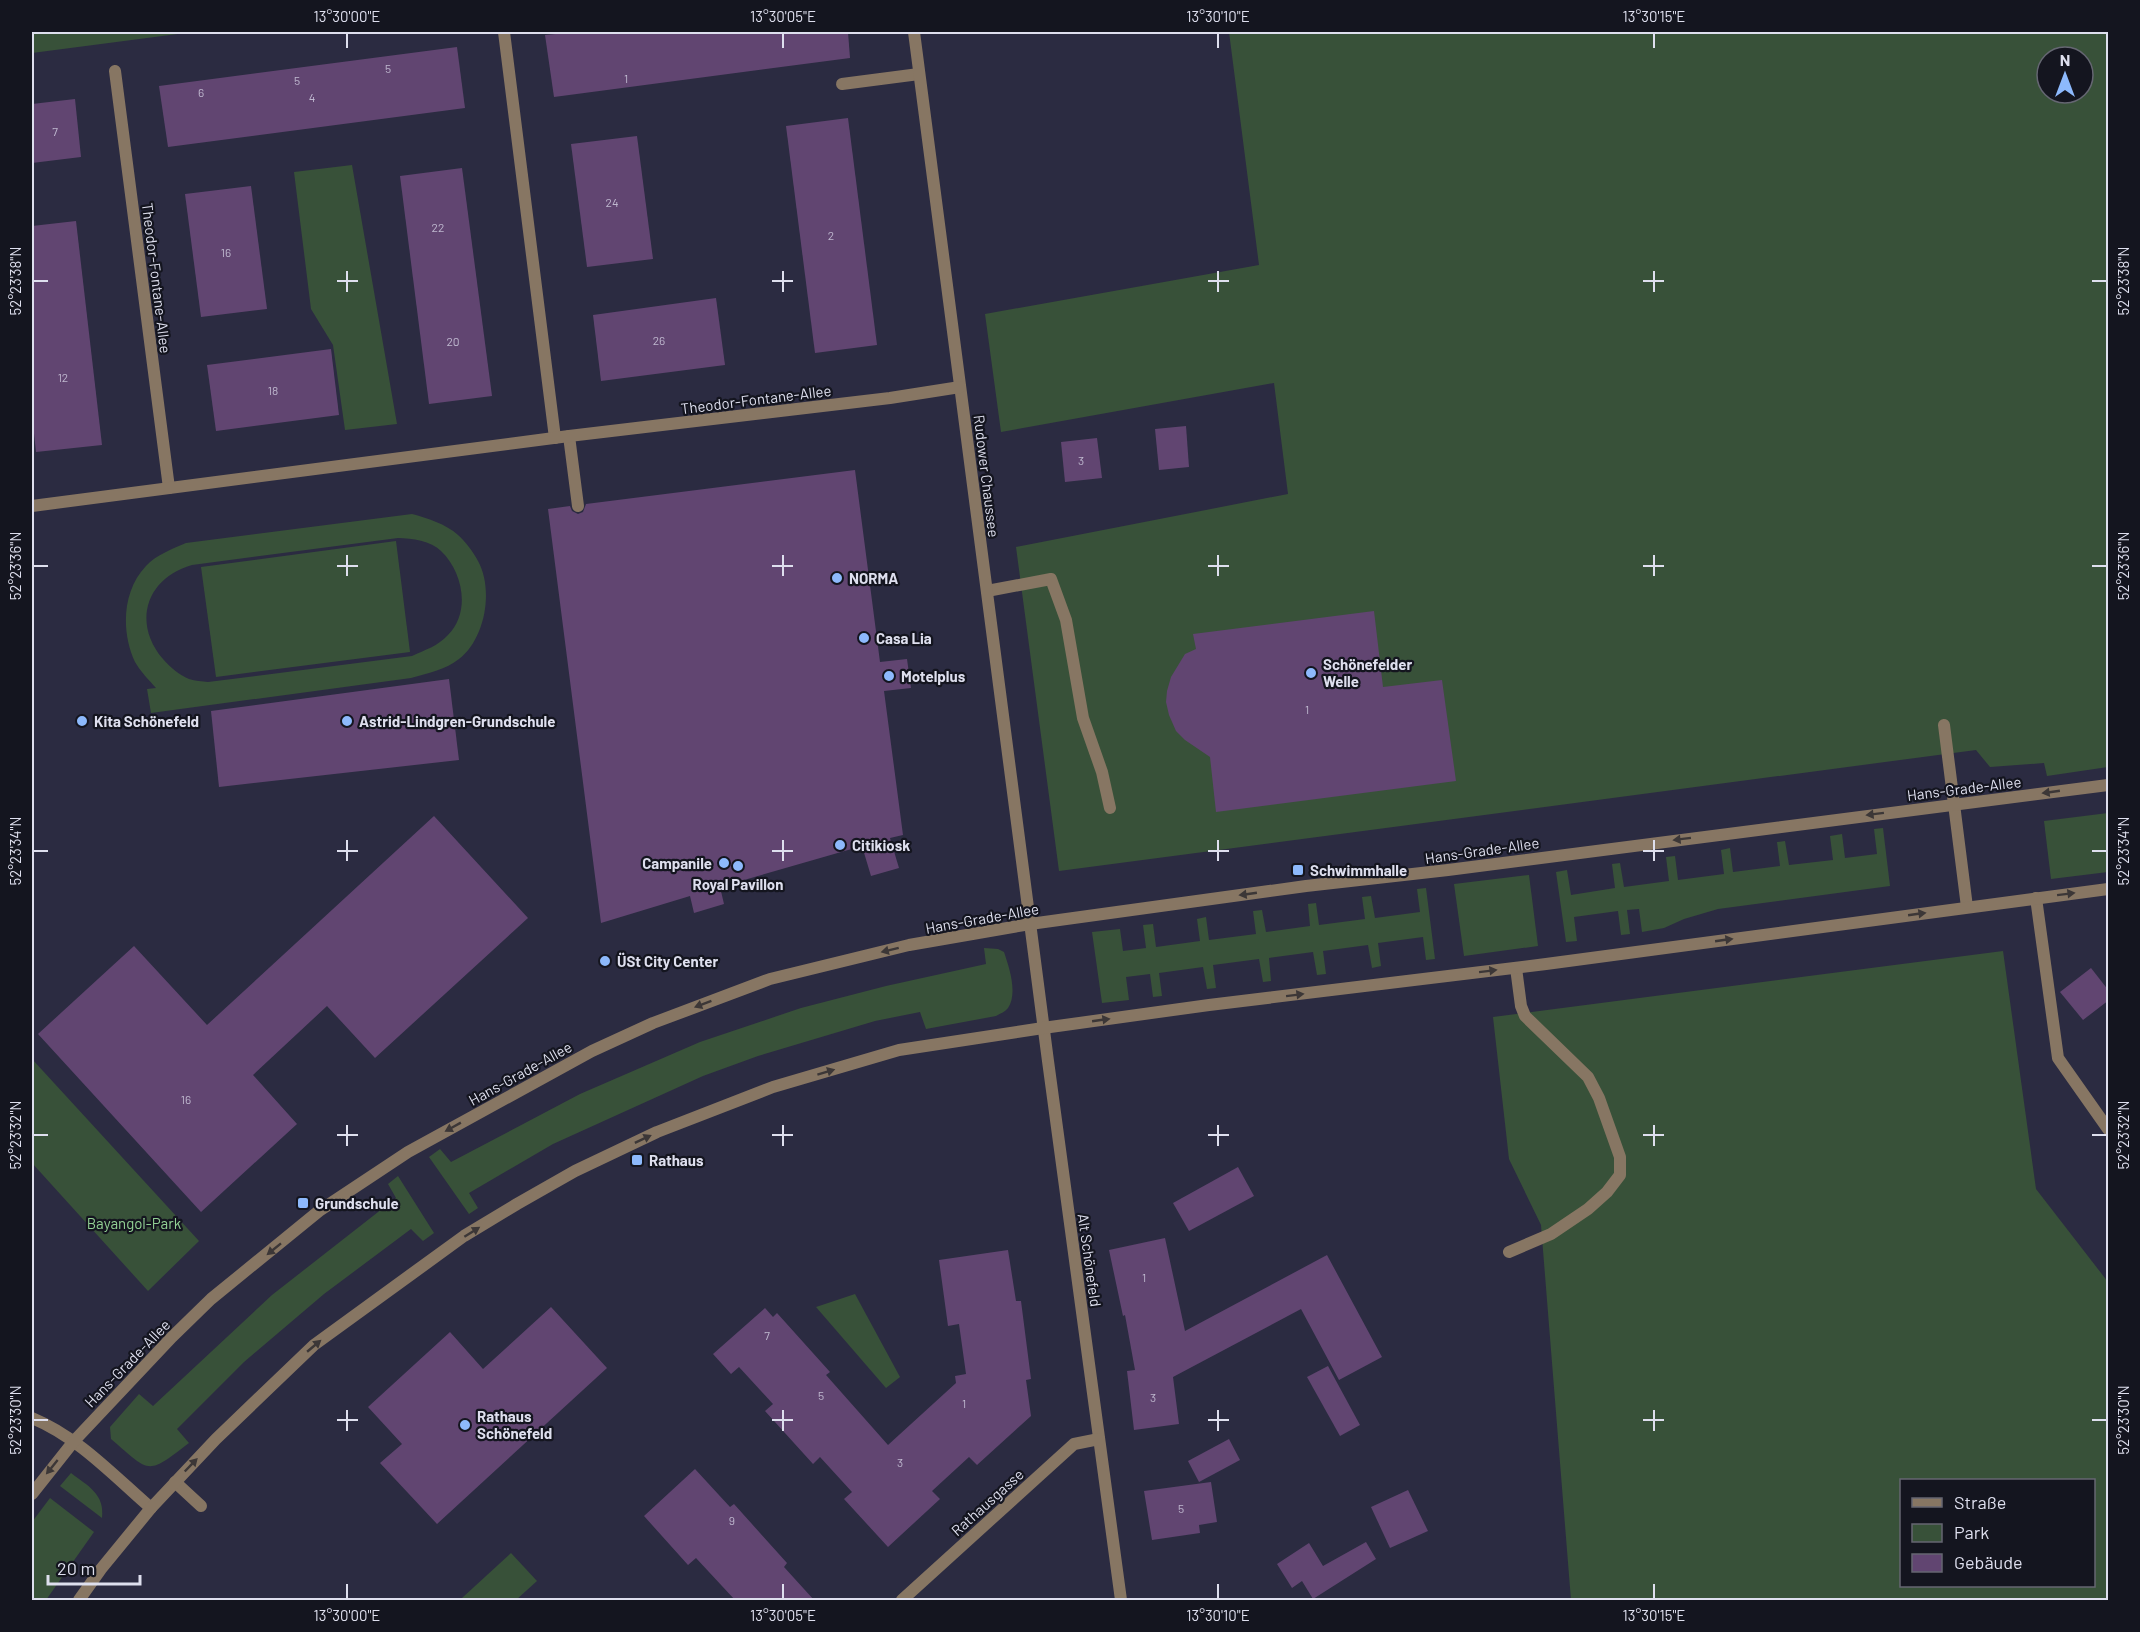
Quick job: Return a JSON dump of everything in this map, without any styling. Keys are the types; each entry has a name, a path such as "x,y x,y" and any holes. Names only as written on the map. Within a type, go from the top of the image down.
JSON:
{"street":[{"path":"504,32 555,438"},
{"name":"Rudower Chaussee","path":"914,32 1030,924"},
{"name":"Theodor-Fontane-Allee","path":"115,71 169,488"},
{"path":"842,84 919,74"},
{"name":"Theodor-Fontane-Allee","path":"32,506 569,436 890,398 960,387"},
{"path":"569,436 578,506"},
{"path":"987,591 1051,579 1066,620 1083,718 1102,772 1110,808"},
{"path":"1944,725 1967,907"},
{"name":"Hans-Grade-Allee","path":"32,1494 74,1441 211,1299 319,1211 408,1152 592,1051 653,1023 770,979 909,945 1030,924 1306,886 1448,870 2109,785"},
{"path":"79,1600 100,1569 151,1508 216,1439 314,1345 464,1236 575,1171 657,1132 773,1087 899,1050 1043,1028 2109,889"},
{"path":"2036,898 2058,1058 2109,1129"},
{"name":"Alt Schönefeld","path":"1030,924 1121,1600"},
{"path":"1509,1252 1551,1234 1607,1192 1620,1175 1620,1157 1599,1098 1587,1077 1574,1062 1525,1016 1521,1006 1516,968"},
{"path":"32,1418 58,1429 74,1441 151,1508"},
{"name":"Rathausgasse","path":"902,1600 1074,1444 1099,1439"},
{"path":"175,1482 201,1506"}],"green space":[{"path":"32,32 193,32 32,53"},
{"path":"1229,32 2108,32 2108,767 2047,776 2044,763 1990,767 1976,750 1059,871 1016,547 1288,494 1274,383 1001,432 985,314 1259,265"},
{"path":"352,165 397,424 345,430 333,345 311,309 294,172"},
{"path":"412,514 453,531 472,551 483,573 485,586 486,599 481,627 468,650 454,663 411,678 151,713 147,689 156,688 137,665 130,650 126,625 128,599 138,576 150,562 159,555 186,543","holes":["398,538 427,542 441,551 455,570 461,592 462,604 455,626 436,645 412,656 208,682 189,679 178,673 163,659 153,645 146,617 149,603 154,591 176,571 192,565"]},
{"path":"396,541 410,652 216,677 201,567"},
{"path":"2108,813 2108,872 2051,879 2044,821"},
{"path":"1883,828 1890,886 1718,909 1684,919 1664,928 1642,932 1639,909 1627,910 1630,934 1621,935 1618,911 1574,917 1577,941 1566,942 1556,872 1567,870 1571,895 1615,888 1612,864 1620,863 1624,887 1669,881 1666,857 1675,856 1678,880 1724,874 1721,850 1730,848 1733,872 1780,866 1777,842 1785,841 1789,865 1833,860 1830,836 1842,834 1845,858 1877,854 1874,829"},
{"path":"1529,875 1538,946 1464,956 1454,884"},
{"path":"1426,888 1435,959 1426,960 1423,937 1378,943 1381,966 1372,968 1368,945 1323,951 1326,974 1317,975 1313,952 1269,958 1271,981 1263,982 1259,959 1213,965 1216,988 1207,989 1203,967 1159,973 1162,996 1153,997 1150,974 1126,977 1129,1000 1102,1003 1092,932 1120,929 1123,951 1146,948 1143,925 1153,924 1156,947 1200,941 1197,919 1206,917 1209,940 1256,934 1253,911 1262,910 1266,932 1310,926 1308,904 1316,903 1319,925 1365,919 1362,897 1371,896 1375,918 1420,912 1417,889"},
{"path":"984,948 1004,952 1012,980 1011,1002 1007,1009 996,1016 926,1029 920,1012 875,1021 758,1056 703,1076 553,1144 469,1193 478,1208 469,1214 429,1157 440,1149 451,1162 580,1094 700,1042 801,1008 986,964"},
{"path":"2003,951 2036,1189 2108,1282 2108,1600 1571,1600 1541,1225 1509,1159 1493,1017"},
{"name":"Bayangol-Park","path":"32,1059 199,1241 148,1291 32,1163"},
{"path":"398,1176 434,1233 423,1241 411,1229 324,1294 244,1362 177,1429 189,1443 164,1461 149,1466 142,1464 111,1439 110,1427 139,1394 153,1406 272,1295 396,1198 388,1184"},
{"path":"855,1294 900,1377 886,1388 816,1307"},
{"path":"71,1473 94,1491 101,1503 102,1518 60,1486"},
{"path":"50,1498 94,1532 46,1600 32,1600 32,1522"},
{"path":"511,1553 537,1581 516,1600 464,1600 462,1598"}],"building":[{"path":"576,32 848,32 850,58 554,97 545,35"},
{"path":"457,47 465,108 168,147 159,86"},
{"path":"75,99 81,157 32,163 32,104"},
{"path":"848,118 877,345 815,353 786,126"},
{"path":"637,136 653,259 587,267 571,144"},
{"path":"462,168 492,396 429,404 400,176"},
{"path":"251,186 267,309 201,317 185,194"},
{"path":"76,221 102,445 36,452 32,415 32,226"},
{"path":"716,298 725,365 601,381 593,315"},
{"path":"331,349 339,415 216,431 207,365"},
{"path":"1186,426 1189,467 1159,470 1155,429"},
{"path":"1097,438 1102,478 1065,482 1061,442"},
{"path":"855,470 880,662 907,659 911,688 884,691 903,835 890,838 899,868 871,876 862,846 720,887 724,904 694,913 690,896 601,923 548,509 570,506 572,511 578,514 583,512 586,504"},
{"name":"Schönefelder Welle","path":"1374,611 1383,687 1442,680 1456,781 1216,812 1210,757 1176,731 1166,702 1171,677 1185,654 1196,649 1193,634"},
{"path":"449,679 459,760 219,787 211,711"},
{"path":"434,816 528,918 375,1058 327,1006 253,1075 297,1124 201,1212 38,1034 134,946 207,1025"},
{"path":"2091,968 2109,991 2109,1000 2083,1020 2060,992"},
{"path":"1238,1167 1254,1196 1189,1231 1173,1203"},
{"path":"1165,1238 1185,1331 1327,1255 1382,1357 1339,1380 1301,1309 1173,1377 1179,1424 1134,1430 1127,1371 1135,1370 1125,1315 1123,1316 1109,1250"},
{"path":"1008,1250 1016,1301 1021,1301 1031,1379 1026,1380 1031,1416 977,1465 969,1457 932,1491 940,1499 888,1547 844,1499 852,1492 820,1457 813,1464 765,1411 773,1404 739,1367 731,1374 713,1354 765,1308 773,1317 777,1313 830,1372 826,1375 888,1445 956,1383 955,1376 966,1374 959,1324 948,1326 939,1260"},
{"name":"Rathaus Schönefeld","path":"551,1307 607,1368 437,1524 380,1463 402,1444 368,1407 450,1332 483,1369"},
{"path":"1328,1366 1360,1425 1340,1436 1307,1377"},
{"path":"1229,1439 1240,1460 1199,1482 1188,1461"},
{"path":"695,1469 730,1507 734,1504 787,1563 784,1567 814,1600 735,1600 696,1558 688,1565 644,1516"},
{"path":"1211,1482 1217,1522 1199,1525 1200,1533 1152,1540 1144,1491"},
{"path":"1408,1490 1428,1531 1390,1548 1371,1507"},
{"path":"1366,1542 1376,1559 1313,1599 1302,1581 1292,1588 1277,1564 1309,1543 1323,1566"}],"place":[{"name":"NORMA","path":"837,578"},
{"name":"Casa Lia","path":"864,638"},
{"name":"Schönefelder Welle","path":"1311,673"},
{"name":"Motelplus","path":"889,676"},
{"name":"Kita Schönefeld","path":"82,721"},
{"name":"Astrid-Lindgren-Grundschule","path":"347,721"},
{"name":"Citikiosk","path":"840,845"},
{"name":"Campanile","path":"724,863"},
{"name":"Royal Pavillon","path":"738,866"},
{"name":"Schwimmhalle","path":"1298,870"},
{"name":"ÜSt City Center","path":"605,961"},
{"name":"Rathaus","path":"637,1160"},
{"name":"Grundschule","path":"303,1203"},
{"name":"Rathaus Schönefeld","path":"465,1425"}]}
